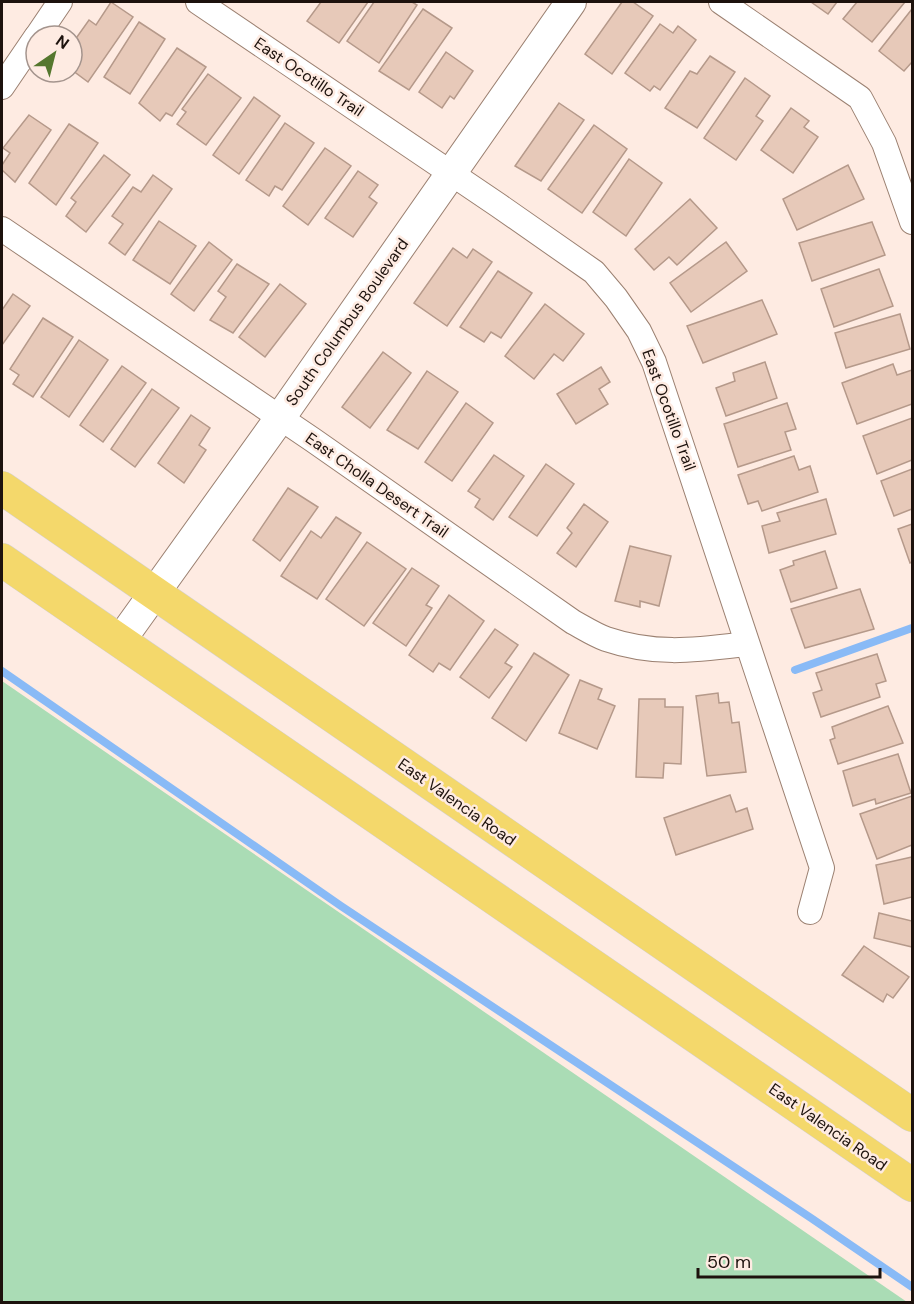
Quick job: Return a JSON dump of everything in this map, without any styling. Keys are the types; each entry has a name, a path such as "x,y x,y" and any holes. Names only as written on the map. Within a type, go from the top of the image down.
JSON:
{"main road":[{"name":"East Valencia Road","path":"2,488 912,1115"},
{"name":"East Valencia Road","path":"2,560 912,1185"}],"street":[{"path":"44,24 60,2"},
{"name":"East Ocotillo Trail","path":"198,2 594,273 616,298 639,331 654,362 822,868 810,912"},
{"name":"South Columbus Boulevard","path":"120,641 280,418 571,2"},
{"path":"721,2 860,98 884,144 912,222"},
{"path":"2,87 24,54"},
{"name":"East Cholla Desert Trail","path":"2,229 280,418 573,622 605,639 645,649 673,652 746,644"}],"green space":[{"path":"2,681 907,1302 2,1302"}],"building":[{"path":"111,2 133,17 88,82 84,79 84,27 89,20 96,25"},
{"path":"321,2 368,2 339,43 307,21"},
{"path":"374,2 412,2 417,5 379,63 347,41"},
{"path":"622,2 633,2 653,16 612,74 585,54"},
{"path":"811,2 837,2 828,14"},
{"path":"857,2 905,2 872,42 843,19"},
{"path":"423,9 452,28 409,90 379,71"},
{"path":"912,9 912,62 904,71 879,51"},
{"path":"139,22 165,39 130,94 104,77"},
{"path":"660,24 673,33 678,26 696,40 660,90 654,86 650,91 625,73"},
{"path":"177,48 206,67 172,116 166,113 160,121 139,103"},
{"path":"446,52 473,71 454,99 450,96 442,108 419,92"},
{"path":"710,56 735,72 697,128 665,108 690,71 697,74"},
{"path":"208,74 241,98 206,145 177,124 186,112 182,109"},
{"path":"745,78 770,96 756,116 763,121 736,160 704,138"},
{"path":"254,97 280,116 239,174 213,155"},
{"path":"559,103 584,120 541,181 515,166"},
{"path":"791,108 809,121 804,127 818,137 793,173 761,150"},
{"path":"29,115 51,130 15,182 2,170 2,165 10,153 3,148"},
{"path":"285,123 314,143 282,190 275,186 269,196 246,180"},
{"path":"69,124 98,143 56,205 29,183"},
{"path":"594,125 627,149 582,213 548,189"},
{"path":"325,148 351,166 308,225 283,206"},
{"path":"104,155 130,175 86,232 66,216 76,202 71,198"},
{"path":"629,159 662,183 626,236 593,212"},
{"path":"848,165 864,199 797,230 783,199"},
{"path":"358,171 378,185 369,197 377,203 353,237 325,218"},
{"path":"153,175 172,189 125,255 109,243 123,224 112,216 133,187 141,192"},
{"path":"690,199 717,228 677,265 669,257 654,270 635,249"},
{"path":"159,221 196,246 170,284 133,260"},
{"path":"872,222 885,255 812,281 799,243"},
{"path":"209,242 232,260 194,311 171,294"},
{"path":"726,242 747,271 691,312 670,283"},
{"path":"453,248 467,258 473,249 492,262 447,326 414,303"},
{"path":"237,264 269,284 233,333 210,320 226,297 218,291"},
{"path":"879,269 893,306 834,327 821,289"},
{"path":"498,271 532,293 501,338 491,332 484,342 460,327"},
{"path":"280,284 306,304 265,357 239,337"},
{"path":"13,294 30,306 2,345 2,310"},
{"path":"762,300 777,334 703,363 687,326"},
{"path":"545,304 584,334 563,361 554,354 534,379 505,356"},
{"path":"900,314 910,349 846,368 835,333"},
{"path":"43,318 73,337 33,397 13,384 19,375 10,369"},
{"path":"79,340 108,360 69,417 41,397"},
{"path":"383,352 411,373 370,428 342,407"},
{"path":"765,362 777,398 726,416 716,388 735,381 733,373"},
{"path":"893,364 897,375 912,370 912,404 857,424 842,383"},
{"path":"122,366 146,383 103,442 80,425"},
{"path":"601,367 610,382 599,389 608,404 576,424 557,394"},
{"path":"427,371 458,392 418,449 387,430"},
{"path":"152,389 179,408 135,467 111,449"},
{"path":"466,403 493,423 452,481 425,462"},
{"path":"787,403 796,429 785,432 791,450 738,467 724,424"},
{"path":"191,415 210,428 199,445 206,450 184,483 158,463"},
{"path":"912,418 912,460 877,474 863,436"},
{"path":"494,455 524,476 493,520 475,507 480,499 468,491"},
{"path":"794,456 799,470 810,466 818,492 762,511 758,501 748,504 738,475"},
{"path":"546,464 574,484 537,536 509,517"},
{"path":"912,469 912,509 894,516 881,481"},
{"path":"288,488 318,507 280,561 253,540"},
{"path":"826,499 836,534 769,553 762,526 780,521 777,513"},
{"path":"584,504 608,522 576,567 557,553 572,533 567,528"},
{"path":"336,517 361,533 317,599 281,576 311,531 321,538"},
{"path":"912,524 912,562 910,563 898,529"},
{"path":"367,542 406,569 364,626 326,599"},
{"path":"630,546 671,556 659,606 640,601 640,607 615,601"},
{"path":"825,551 837,588 791,602 780,570 794,565 793,561"},
{"path":"412,568 439,586 426,605 432,608 406,646 373,623"},
{"path":"860,589 874,629 805,648 791,609"},
{"path":"449,595 484,621 450,670 439,663 433,672 409,655"},
{"path":"495,629 518,645 505,663 512,667 489,698 460,677"},
{"path":"534,653 569,675 526,741 492,718"},
{"path":"877,654 886,681 876,684 880,697 821,717 813,693 822,690 816,673"},
{"path":"580,680 602,689 598,699 615,706 597,749 559,733"},
{"path":"718,693 719,703 729,702 732,723 739,722 746,772 707,776 696,696"},
{"path":"639,699 665,699 665,707 683,707 681,764 664,763 663,778 636,777"},
{"path":"888,706 903,743 838,764 830,740 835,738 832,727"},
{"path":"898,754 911,793 876,804 875,799 853,806 843,771"},
{"path":"730,795 736,812 747,808 753,829 676,855 664,818"},
{"path":"912,796 912,845 877,859 860,814"},
{"path":"912,857 912,897 884,904 876,865"},
{"path":"879,913 912,921 912,947 874,938"},
{"path":"864,946 909,977 893,998 887,994 883,1002 842,975"}],"waterway":[{"path":"795,670 912,628"},
{"path":"2,671 341,906 912,1287"}]}
